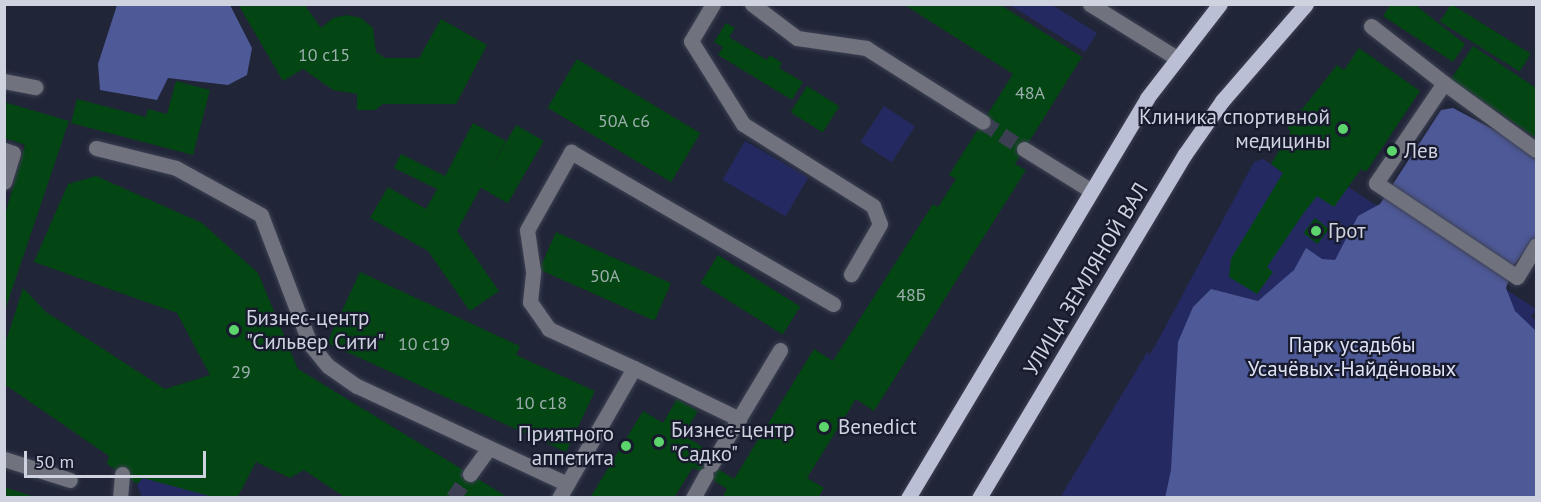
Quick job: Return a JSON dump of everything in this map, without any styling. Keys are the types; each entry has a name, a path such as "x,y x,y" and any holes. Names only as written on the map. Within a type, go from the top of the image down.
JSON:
{"main road":[{"name":"УЛИЦА ЗЕМЛЯНОЙ ВАЛ","path":"908,498 1090,190 1175,57 1220,4"},
{"name":"УЛИЦА ЗЕМЛЯНОЙ ВАЛ","path":"979,498 1185,154 1222,101 1306,4"}],"street":[{"path":"713,4 691,41 742,124 873,206 880,224 851,274"},
{"path":"752,4 797,38 866,48 982,122"},
{"path":"1090,4 1175,57"},
{"path":"1371,26 1536,150"},
{"path":"4,81 35,87"},
{"path":"1444,83 1376,183 1517,277 1536,245"},
{"path":"96,148 176,168 261,215 310,344 328,366 357,386 567,484"},
{"path":"1024,149 1090,190"},
{"path":"4,150 13,153 4,182"},
{"path":"739,419 549,329 530,302 533,271 527,230 571,152 833,304"},
{"path":"693,498 780,350"},
{"path":"559,498 634,368"},
{"path":"470,474 489,448"},
{"path":"4,459 70,480"}],"green space":[{"path":"117,5 230,5 252,48 247,75 228,85 168,78 157,100 100,90 98,64"},
{"path":"1010,5 1052,5 1097,33 1085,52"},
{"path":"884,106 915,126 892,162 861,142"},
{"name":"Парк усадьбы Усачёвых-Найдёновых","path":"1453,108 1506,136 1536,160 1536,237 1514,265 1506,288 1515,311 1536,331 1536,497 1165,498 1171,470 1178,342 1193,307 1211,289 1258,301 1294,270 1306,248 1322,259 1335,260 1358,216 1380,204 1441,110"},
{"path":"745,141 808,178 786,216 722,180"},
{"name":"Парк усадьбы Усачёвых-Найдёновых","path":"1263,159 1317,196 1348,187 1536,309 1531,317 1536,320 1536,497 1060,498 1148,351 1149,355 1156,344 1254,162"},
{"path":"143,478 217,497 142,497 137,484"}],"building":[{"path":"238,4 304,4 321,28 333,18 347,15 361,18 373,28 376,52 385,58 419,58 441,19 487,45 456,104 383,104 375,110 357,110 357,94 333,90 303,69 283,81"},
{"path":"903,4 999,4 1082,57 1015,164 1026,170 874,411 856,399 807,478 824,488 818,498 722,498 727,489 693,467 674,498 590,498 643,411 663,423 677,399 698,411 683,435 704,448 699,457 734,479 814,349 833,361 933,204 938,207 956,179 949,175 1013,74"},
{"path":"1391,4 1414,4 1465,44 1453,62 1383,16"},
{"path":"1451,4 1531,54 1520,72 1440,22"},
{"path":"726,23 735,28 729,37 767,60 770,55 782,63 779,68 803,82 792,100 718,55 723,47 714,42"},
{"path":"1473,46 1536,88 1536,138 1451,79"},
{"name":"Клиника спортивной медицины","path":"1359,48 1420,91 1366,172 1361,169 1334,207 1317,196 1267,267 1273,272 1257,294 1229,277 1231,259 1283,173 1271,164 1291,131 1287,128 1337,65 1344,70"},
{"path":"577,59 700,133 671,182 548,108"},
{"path":"176,81 210,90 193,155 71,123 77,99 146,117 148,109 167,114"},
{"path":"807,86 839,106 823,132 791,112"},
{"path":"4,102 69,121 5,310 4,218 25,145 4,138"},
{"path":"473,123 506,141 457,231 499,291 470,311 428,251 370,218 388,187 426,209 437,189 394,168 401,154 445,176"},
{"path":"516,125 544,141 508,203 480,187"},
{"name":"Бизнес-центр \"Сильвер Сити\"","path":"96,176 202,223 258,273 298,369 509,498 346,498 304,470 290,478 256,462 237,498 217,498 143,478 137,484 107,464 109,456 4,384 4,347 23,288 46,312 165,389 210,375 177,313 34,262 68,184"},
{"name":"Грот","path":"1315,218 1329,229 1317,244 1303,233"},
{"path":"556,232 671,283 654,321 539,269"},
{"path":"718,255 800,306 783,334 701,283"},
{"path":"360,272 520,346 516,355 595,391 566,452 327,343"},
{"path":"4,487 35,497 35,498 4,498"}],"tunnel":[{"path":"983,122 1024,149"},
{"path":"453,498 470,474"}],"place":[{"name":"Клиника спортивной медицины","path":"1343,129"},
{"name":"Лев","path":"1392,151"},
{"name":"Грот","path":"1316,231"},
{"name":"Бизнес-центр \"Сильвер Сити\"","path":"234,330"},
{"name":"Benedict","path":"824,427"},
{"name":"Бизнес-центр \"Садко\"","path":"659,442"},
{"name":"Приятного аппетита","path":"626,446"}]}
